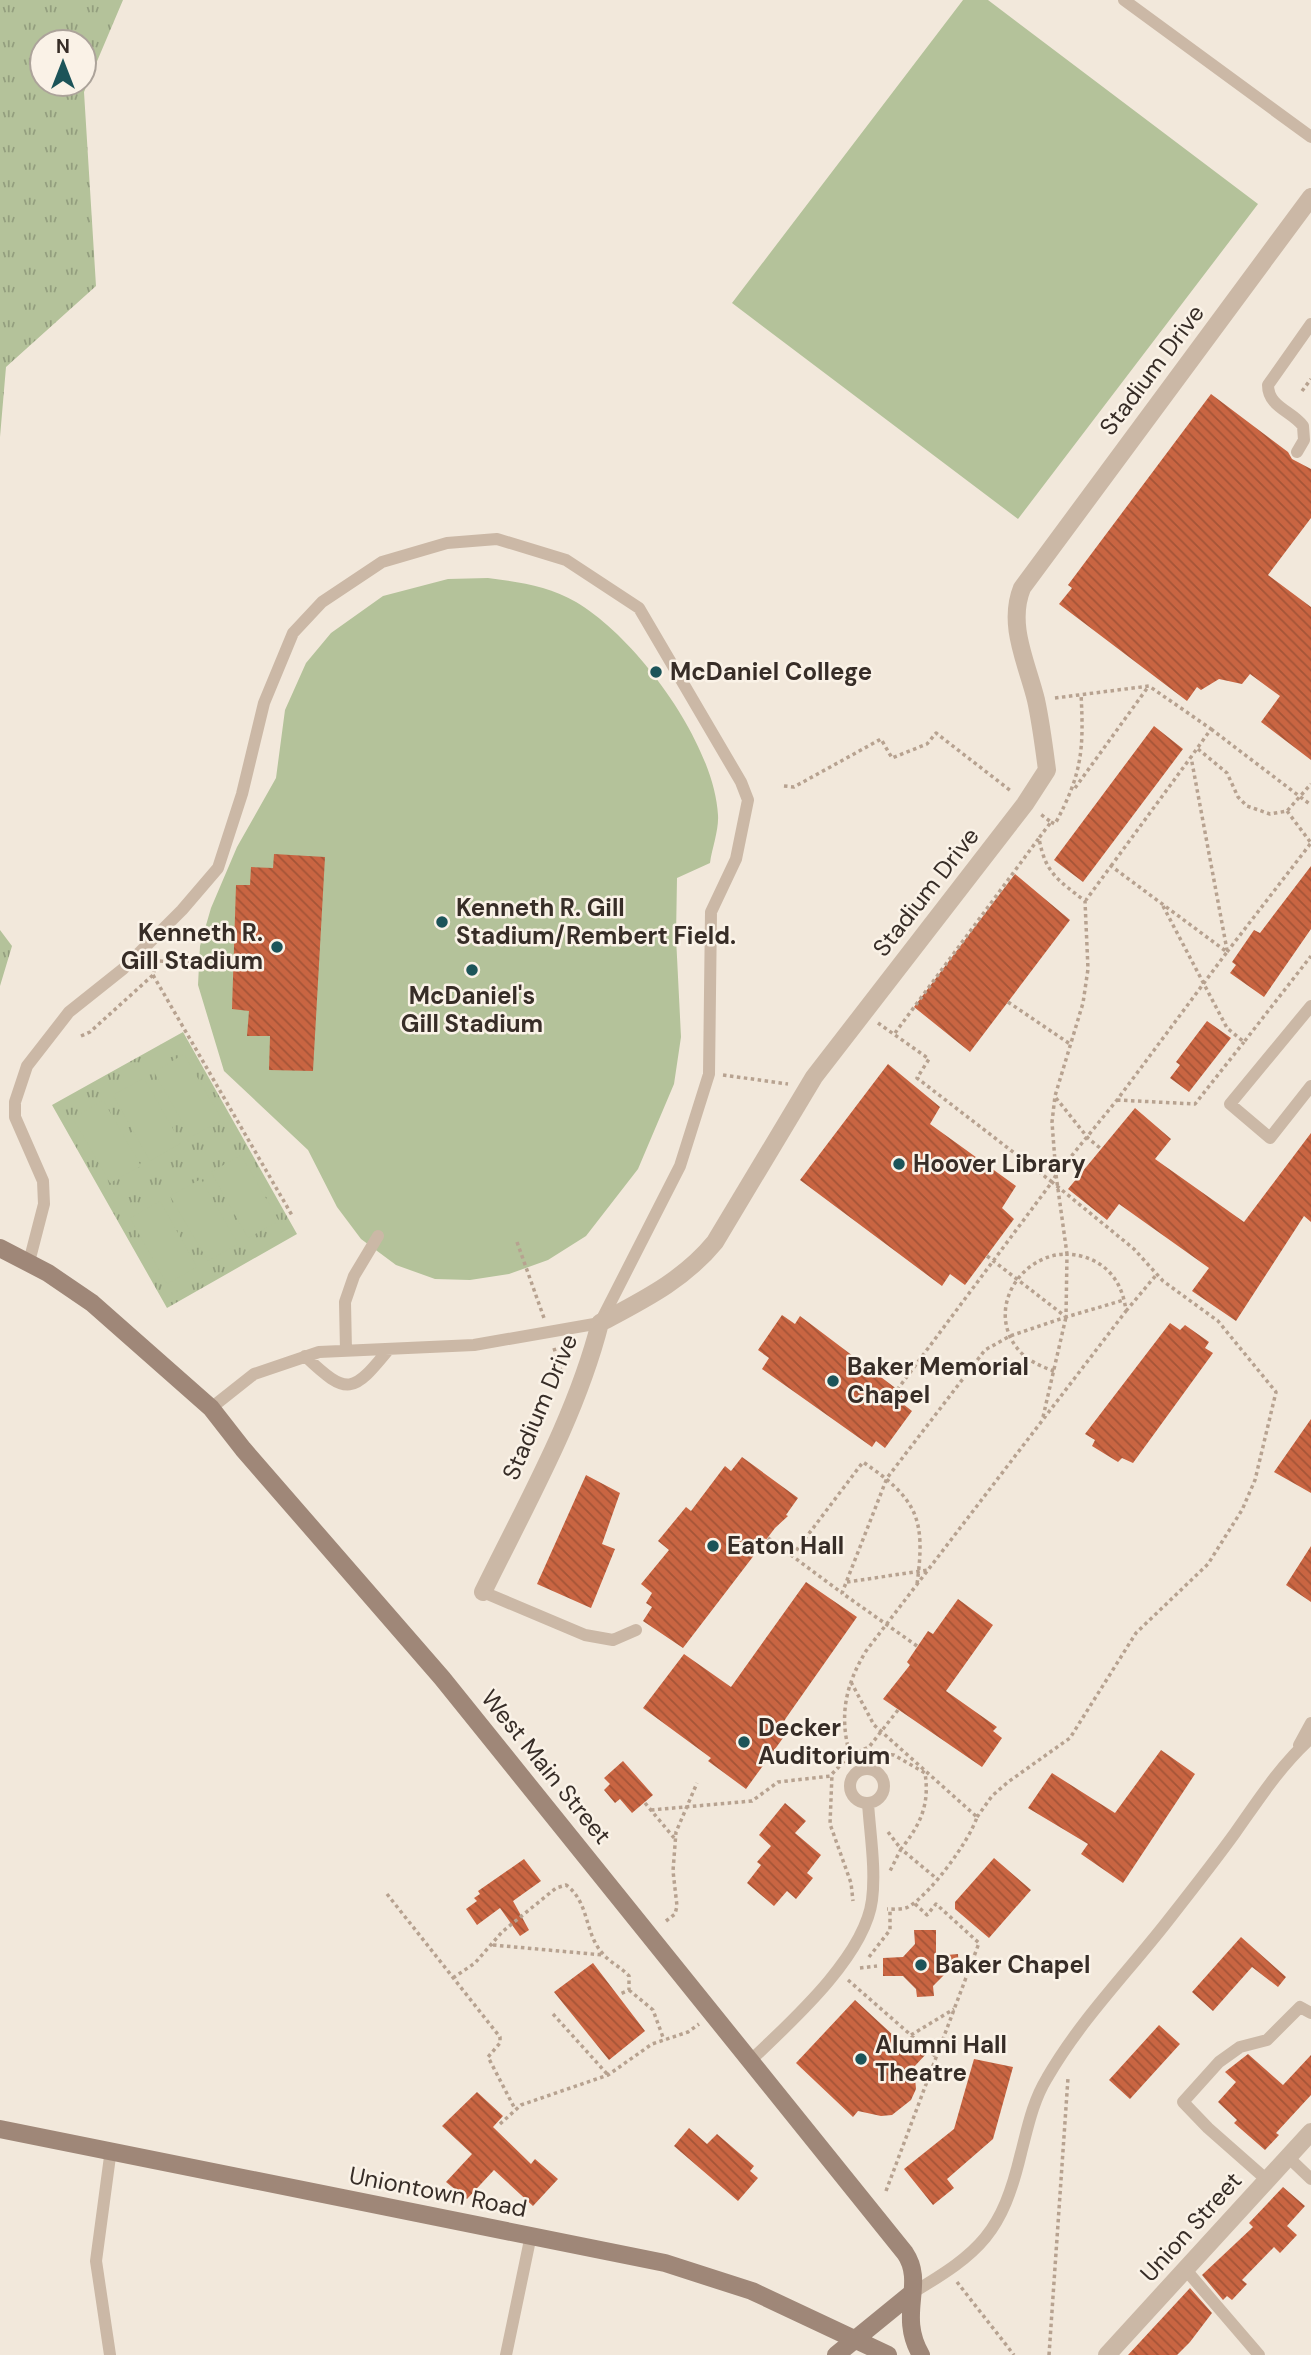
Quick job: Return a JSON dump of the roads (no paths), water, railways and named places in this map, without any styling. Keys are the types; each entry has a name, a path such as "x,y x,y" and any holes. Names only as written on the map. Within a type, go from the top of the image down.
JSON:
{"street":[{"name":"Stadium Drive","path":"483,1592 573,1405 589,1368 600,1322 654,1294 696,1265 715,1242 814,1077 1025,804 1047,770 1036,701 1016,618 1017,602 1022,588 1311,197"},
{"name":"West Main Street","path":"0,1248 29,1262 119,1324 211,1408 243,1449 442,1678 911,2262 914,2278 910,2329 921,2355"},
{"name":"Uniontown Road","path":"0,2129 111,2149 531,2235 701,2273 790,2307 855,2340"},
{"name":"Union Street","path":"1107,2355 1311,2132"},
{"path":"836,2355 912,2293"},
{"path":"855,2340 888,2355"}],"lane":[{"path":"1133,2 1311,137"},
{"path":"1297,452 1304,440 1303,426 1277,405 1268,392 1268,385 1311,324"},
{"path":"29,1262 44,1203 43,1181 15,1117 15,1102 27,1066 69,1012 123,969 182,910 218,869 242,794 264,703 293,633 322,602 382,562 447,543 497,539 566,560 639,608 741,782 748,800 736,859 711,912 709,1074 680,1166 600,1322 474,1345 346,1351 304,1356 254,1374 211,1408"},
{"path":"1311,1006 1230,1104 1270,1138 1311,1086"},
{"path":"346,1351 345,1302 354,1276 378,1236"},
{"path":"304,1356 326,1376 345,1385 362,1382 389,1349"},
{"path":"483,1592 584,1635 613,1640 636,1630"},
{"path":"912,2293 970,2255 995,2228 1015,2178 1034,2101 1065,2051 1291,1757 1311,1723"},
{"path":"1291,1757 1311,1738"},
{"path":"751,2060 845,1961 868,1922 873,1888 868,1803"},
{"path":"1266,2180 1208,2128 1184,2102 1219,2062 1240,2047 1267,2040 1300,2007 1311,2014"},
{"path":"110,2355 96,2261 111,2149"},
{"path":"1288,2157 1311,2179"},
{"path":"506,2355 531,2235"},
{"path":"1186,2270 1259,2355"}],"place":[{"name":"McDaniel College","path":"656,672"},
{"name":"Kenneth R. Gill Stadium/Rembert Field.","path":"442,922"},
{"name":"Kenneth R. Gill Stadium","path":"277,947"},
{"name":"McDaniel's Gill Stadium","path":"472,970"},
{"name":"Hoover Library","path":"899,1164"},
{"name":"Baker Memorial Chapel","path":"833,1381"},
{"name":"Eaton Hall","path":"713,1546"},
{"name":"Decker Auditorium","path":"744,1742"},
{"name":"Baker Chapel","path":"921,1965"},
{"name":"Alumni Hall Theatre","path":"861,2059"}]}
